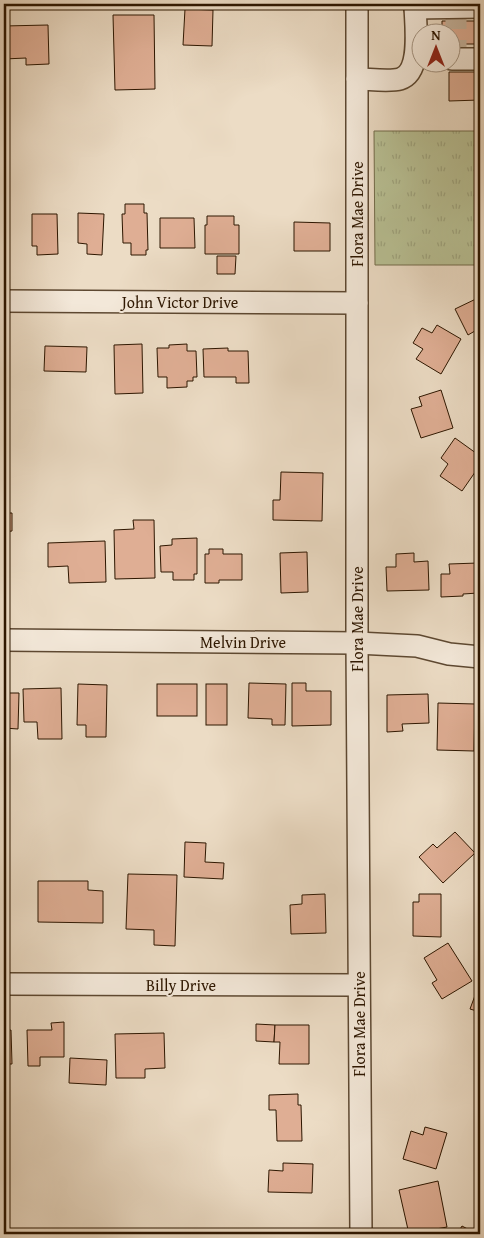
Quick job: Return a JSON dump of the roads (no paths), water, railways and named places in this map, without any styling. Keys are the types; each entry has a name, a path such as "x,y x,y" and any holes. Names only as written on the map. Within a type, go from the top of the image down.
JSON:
{"street":[{"name":"Flora Mae Drive","path":"357,4 357,643 361,1234"},
{"path":"416,22 415,6 446,15 480,7"},
{"path":"462,60 480,59"},
{"path":"357,79 399,79 408,74 412,69"},
{"name":"John Victor Drive","path":"4,301 357,303"},
{"name":"Melvin Drive","path":"4,640 357,643 417,646 449,654 480,657"},
{"name":"Billy Drive","path":"4,984 359,985"}],"tunnel":[{"path":"456,8 456,22"}]}
